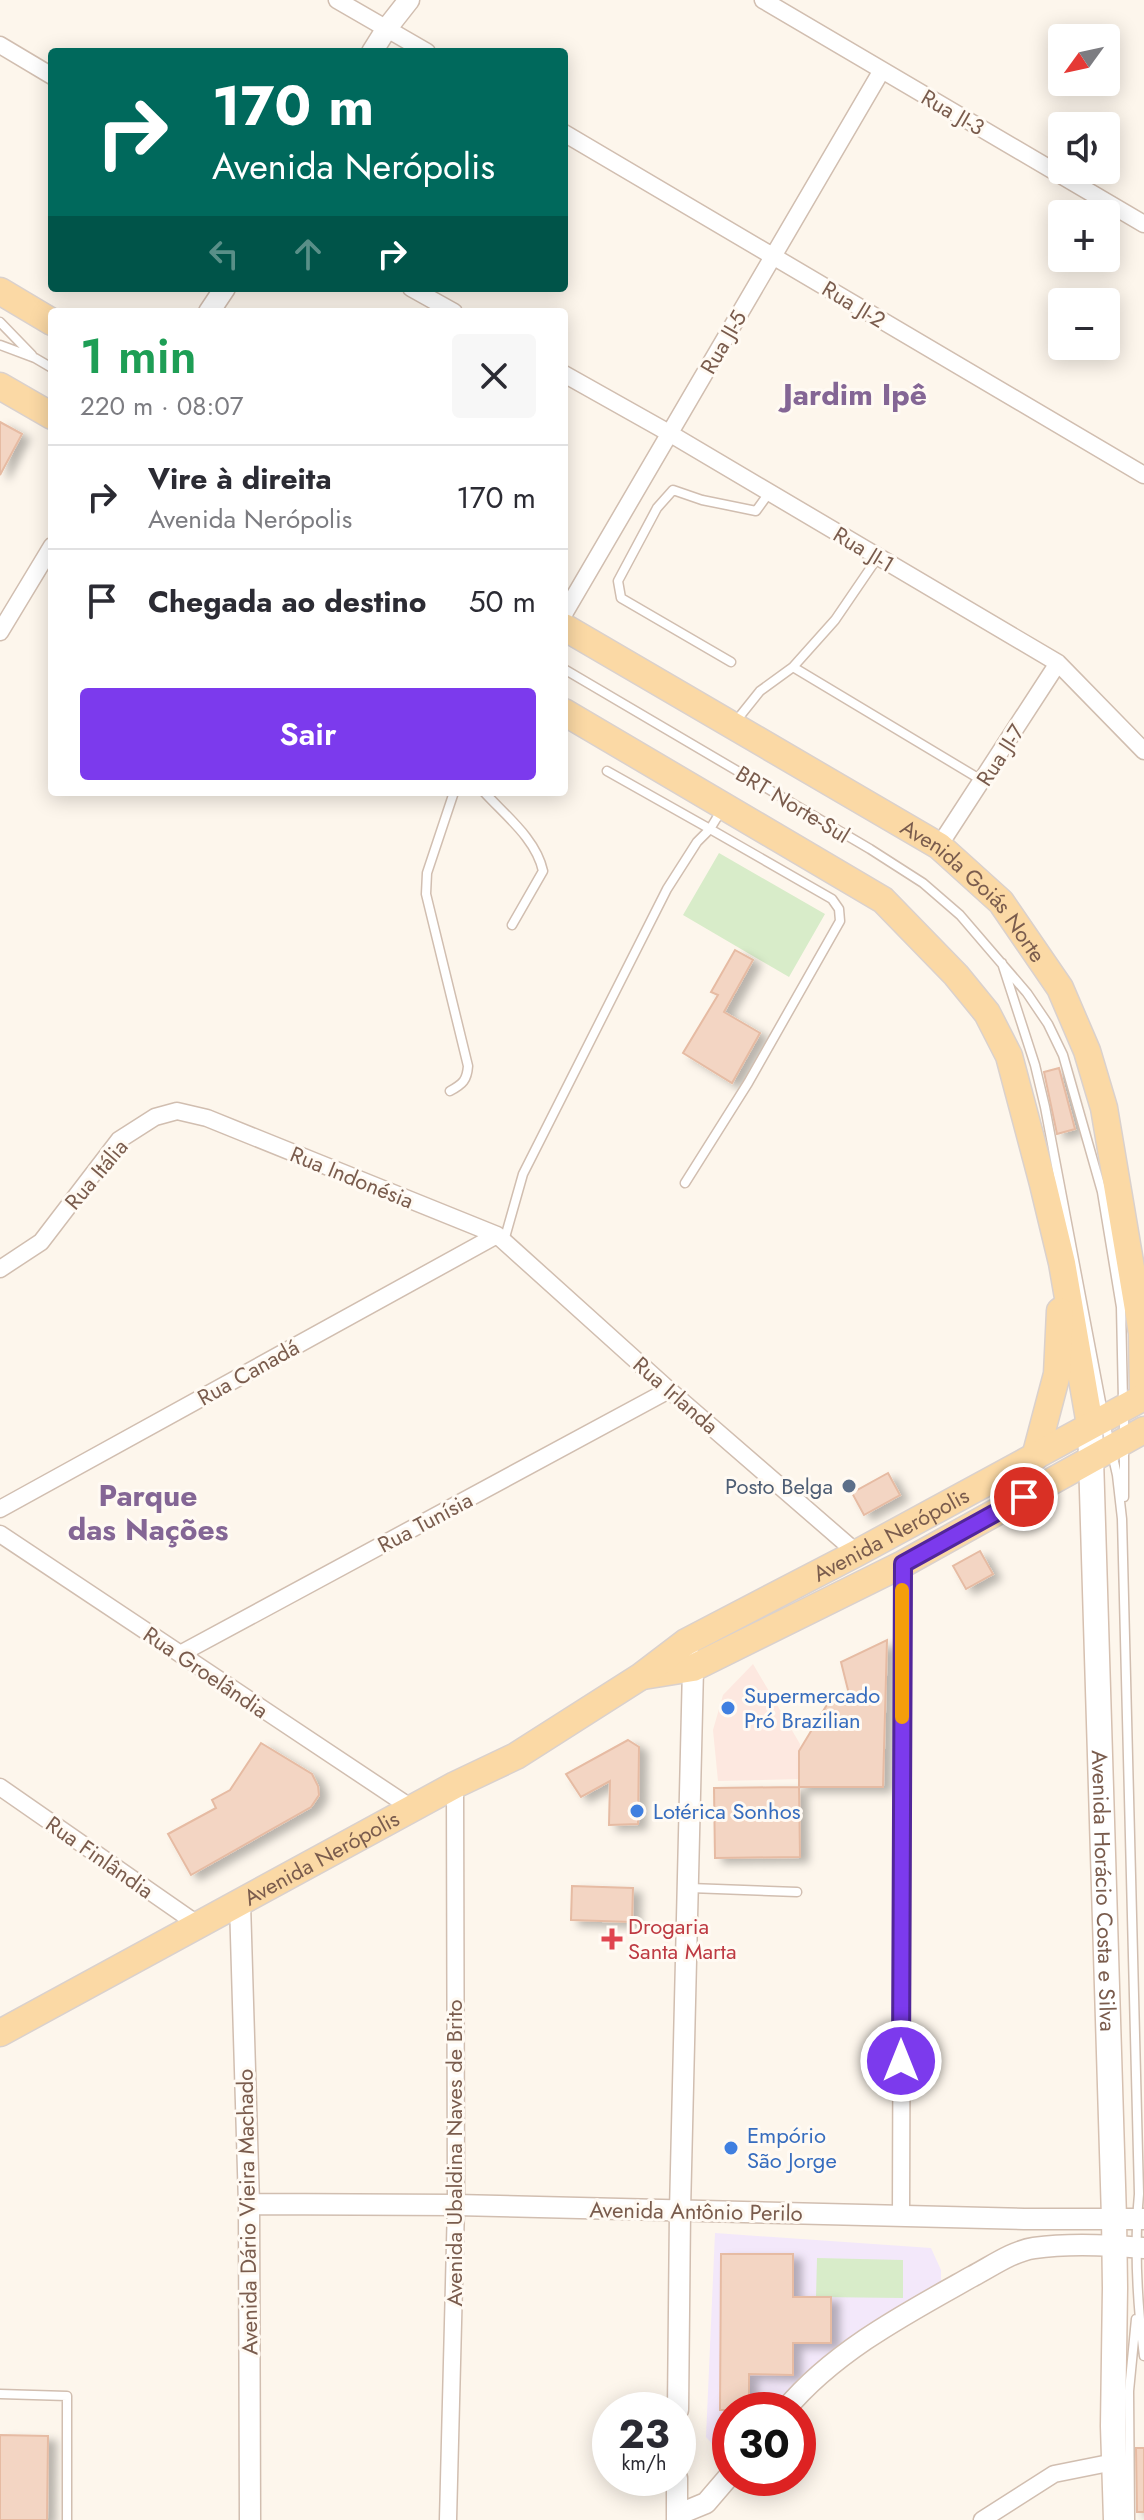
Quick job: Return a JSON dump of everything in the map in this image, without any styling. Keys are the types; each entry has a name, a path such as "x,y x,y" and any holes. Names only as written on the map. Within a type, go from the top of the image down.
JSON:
{"main road":[{"path":"0,291 48,320"},
{"path":"0,386 48,414"},
{"name":"Avenida Goiás Norte","path":"568,629 939,846 1001,902 1060,988 1086,1049 1104,1108 1143,1334"},
{"path":"568,714 883,900 956,975 987,1013 1009,1056 1062,1263 1057,1374 1035,1457"},
{"name":"Avenida Horácio Costa e Silva","path":"1062,1263 1121,1409 1123,1441 1131,2247 1114,2462 1116,2520"},
{"name":"Avenida Horácio Costa e Silva","path":"1123,1441 1121,1409 1143,1334"},
{"name":"Avenida Nerópolis","path":"0,2033 455,1785 516,1756 640,1677 686,1642 1121,1409"},
{"name":"Avenida Nerópolis","path":"640,1677 693,1668 903,1564 1123,1441"}],"street":[{"path":"337,0 420,48"},
{"path":"374,48 409,0"},
{"name":"Rua JI-3","path":"763,0 1144,224"},
{"path":"0,45 48,74"},
{"name":"Rua JI-5","path":"568,607 882,70"},
{"name":"Rua JI-2","path":"568,135 1144,475"},
{"path":"418,292 447,308"},
{"name":"Rua JI-1","path":"568,376 1058,663 1144,751"},
{"path":"0,632 48,553"},
{"name":"Rua JI-7","path":"939,846 1058,663"},
{"name":"Rua Itália","path":"0,1269 41,1242 119,1140 155,1117 177,1111 207,1118"},
{"name":"Rua Indonésia","path":"207,1118 500,1238"},
{"name":"Rua Irlanda","path":"500,1238 857,1553"},
{"name":"Rua Canadá","path":"0,1509 500,1238"},
{"name":"Rua Tunísia","path":"180,1654 669,1390"},
{"name":"Rua Groelândia","path":"0,1534 413,1809"},
{"path":"901,2216 903,1564"},
{"path":"678,2392 693,1668 686,1642"},
{"name":"Avenida Ubaldina Naves de Brito","path":"448,2520 456,2205 455,1785"},
{"name":"Rua Finlândia","path":"0,1787 200,1926"},
{"name":"Avenida Dário Vieira Machado","path":"240,1903 249,2204 250,2520"},
{"name":"Avenida Antônio Perilo","path":"249,2204 456,2205 1131,2219"},
{"path":"1024,2219 1032,2248"},
{"path":"802,2392 852,2349 939,2295 1005,2259 1032,2248 1131,2247"},
{"path":"982,2520 1054,2474 1114,2462"},
{"path":"677,2496 677,2518 706,2503 712,2496"}],"lane":[{"path":"0,322 35,358"},
{"path":"0,345 48,366"},
{"path":"731,662 621,598 618,581 657,508 673,490 702,500 756,511 769,492"},
{"path":"733,725 760,691 793,667 835,620 878,557"},
{"path":"793,667 983,781"},
{"name":"BRT Norte-Sul","path":"568,671 923,883 960,915 1002,963 1048,1024 1063,1055 1102,1192 1121,1307 1121,1409"},
{"path":"607,771 832,899 839,909 840,921 748,1083 685,1183"},
{"path":"450,1091 462,1085 468,1066 426,894 427,873 453,796"},
{"path":"488,796 540,855 543,871 512,925"},
{"path":"500,1238 523,1174 667,889 724,806"},
{"path":"1002,963 1035,1065 1121,1409"},
{"path":"1123,1441 1117,1475 1122,1519 1139,2194 1131,2219"},
{"path":"1122,1519 1125,1478 1123,1441"},
{"path":"688,1888 797,1892"},
{"path":"1131,2247 1144,2356"},
{"path":"1130,2520 1129,2391 1138,2303"},
{"path":"0,2394 67,2396 67,2520"}],"shaded area":[{"path":"753,1664 800,1744 800,1779 718,1781 713,1730 723,1695"},
{"path":"715,2233 931,2248 941,2270 941,2288 800,2392 712,2392 712,2444 706,2437"}],"green space":[{"path":"719,853 825,914 789,977 683,915"},
{"path":"817,2258 903,2260 903,2298 816,2297"}],"building":[{"path":"0,422 22,434 0,475"},
{"path":"735,950 753,960 724,1012 760,1033 732,1083 683,1053 718,995 711,992"},
{"path":"1059,1068 1075,1129 1057,1134 1044,1072"},
{"path":"888,1473 900,1495 864,1515 852,1493"},
{"path":"980,1551 993,1574 966,1589 953,1566"},
{"path":"887,1640 883,1787 799,1787 799,1751 831,1698 850,1698 841,1662"},
{"path":"628,1740 639,1747 638,1824 609,1825 610,1781 581,1797 566,1774"},
{"path":"261,1743 312,1774 319,1795 311,1807 191,1875 168,1834 216,1808 212,1800 230,1790"},
{"path":"799,1787 800,1857 715,1858 714,1788"},
{"path":"572,1886 633,1888 632,1922 571,1920"},
{"path":"721,2254 793,2254 793,2297 831,2297 831,2343 793,2343 793,2375 749,2374 749,2392 720,2392"},
{"path":"0,2435 48,2436 47,2520 0,2520"},
{"path":"1136,2448 1144,2448 1144,2512 1137,2512"}],"slow traffic":[{"path":"902,1590 902,1717"}],"place":[{"name":"Posto Belga","path":"849,1486"},
{"name":"Supermercado Pró Brazilian","path":"728,1708"},
{"name":"Lotérica Sonhos","path":"637,1811"},
{"name":"Drogaria Santa Marta","path":"612,1939"},
{"name":"Empório São Jorge","path":"731,2148"}],"district":[{"name":"Jardim Ipê","path":"855,394"},
{"name":"Parque das Nações","path":"148,1512"}],"route":[{"path":"901,2061 903,1564 1024,1497"}]}
